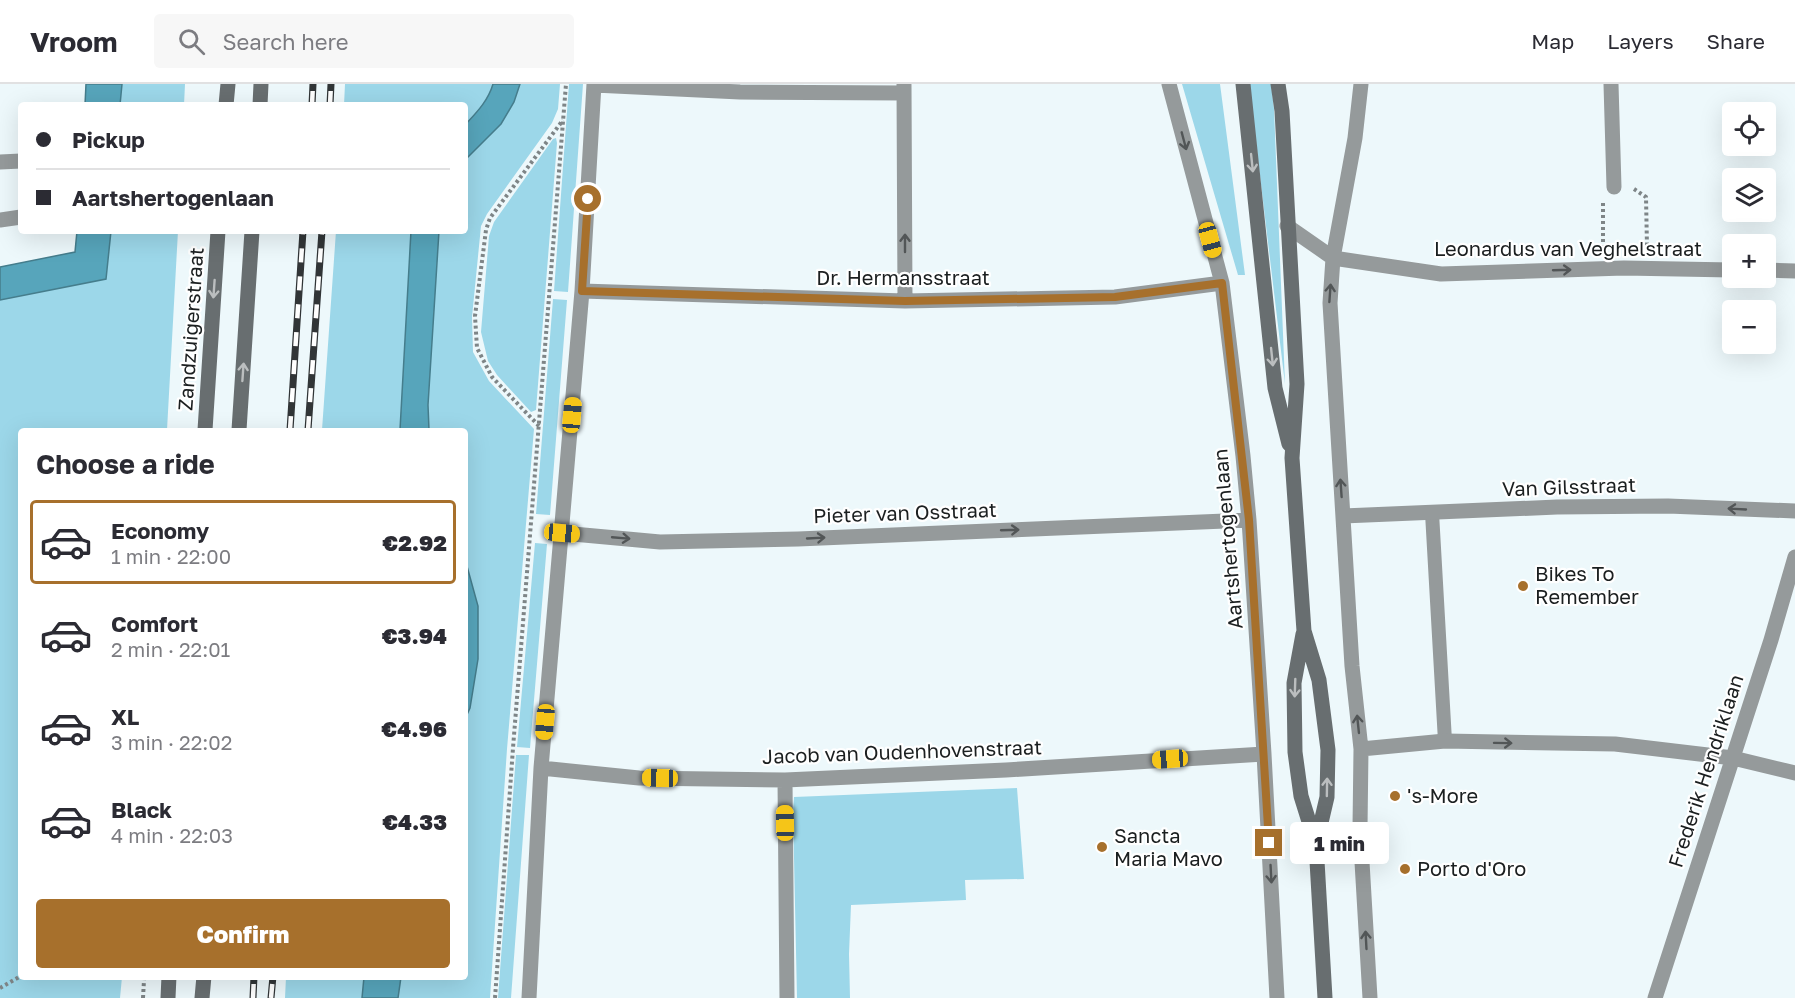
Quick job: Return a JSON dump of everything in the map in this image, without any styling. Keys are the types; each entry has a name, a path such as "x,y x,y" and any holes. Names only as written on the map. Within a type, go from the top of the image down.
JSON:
{"street":[{"path":"226,102 228,84"},
{"path":"260,102 261,84"},
{"path":"529,998 541,768 582,291 594,84 740,92 904,89 905,301"},
{"name":"Aartshertogenlaan","path":"1169,84 1222,283 1249,520 1277,998"},
{"path":"1243,84 1275,388 1292,458"},
{"path":"1278,84 1282,111 1297,384 1292,458 1304,631 1319,680 1328,750 1327,797 1316,844"},
{"path":"1361,84 1355,138 1333,258 1330,303 1352,666 1361,749 1360,828 1370,998"},
{"path":"1611,84 1614,187"},
{"path":"0,162 18,161"},
{"path":"0,219 18,217"},
{"path":"1287,226 1333,258"},
{"name":"Zandzuigerstraat","path":"205,428 218,234"},
{"path":"239,428 252,234"},
{"name":"Leonardus van Veghelstraat","path":"1333,258 1441,274 1648,268 1722,270"},
{"path":"1776,270 1795,271"},
{"name":"Dr. Hermansstraat","path":"582,291 905,301 1115,297 1222,283"},
{"name":"Van Gilsstraat","path":"1343,516 1557,507 1668,506 1795,512"},
{"name":"Pieter van Osstraat","path":"562,533 671,542 798,539 1249,520"},
{"name":"Frederik Hendriklaan","path":"1655,998 1795,557"},
{"path":"1304,631 1294,683 1295,752 1301,796 1316,844 1325,998"},
{"path":"1361,749 1445,741 1615,744 1733,758 1795,773"},
{"name":"Jacob van Oudenhovenstraat","path":"541,768 639,778 785,780 1006,770 1264,754"},
{"path":"785,780 787,998"},
{"path":"168,998 169,980"},
{"path":"202,998 204,980"}],"lane":[{"path":"1432,513 1445,741"}],"path":[{"path":"495,998 566,84"},
{"path":"539,426 492,377 477,348 475,316 486,230 490,218 563,119"},
{"path":"1603,269 1603,193 1614,187 1630,187 1646,197 1648,268"},
{"path":"0,988 18,978"},
{"path":"143,998 145,980"}],"shaded area":[{"path":"86,84 122,84 120,102 85,102"},
{"path":"122,84 185,84 184,102 120,102"},
{"path":"345,84 493,84 485,101 468,122 468,102 344,102"},
{"path":"493,84 520,84 514,102 501,124 468,157 468,122"},
{"path":"520,84 560,84 558,109 552,123 487,214 481,226 472,317 473,352 489,381 534,429 507,749 490,998 398,998 401,980 468,980 468,712 478,659 478,606 468,570 468,428 429,428 428,405 439,234 468,234 468,157 501,124 514,102"},
{"path":"569,84 583,84 568,292 554,291"},
{"path":"1182,84 1220,84 1245,275 1238,275"},
{"path":"1249,84 1271,84 1274,109 1285,384"},
{"path":"556,138 536,410 531,412 497,375 488,361 481,332 489,236 494,222 553,139"},
{"path":"77,234 111,234 106,279 0,300 0,267 75,252"},
{"path":"111,234 178,234 167,428 18,428 18,980 122,980 120,998 0,998 0,300 106,279"},
{"path":"336,234 411,234 400,428 322,428"},
{"path":"411,234 439,234 428,405 429,428 400,428"},
{"path":"553,299 567,300 550,515 536,514"},
{"path":"535,543 547,544 530,748 517,747"},
{"path":"468,570 478,606 478,659 468,712"},
{"path":"516,755 529,755 511,998 498,998"},
{"path":"1017,788 1024,879 965,880 966,900 851,905 850,998 797,998 794,797"},
{"path":"286,980 364,980 362,998 285,998"},
{"path":"364,980 401,980 398,998 362,998"}],"railway":[{"path":"312,102 313,84"},
{"path":"330,102 331,84"},
{"path":"290,428 303,234"},
{"path":"308,428 322,234"},
{"path":"253,998 254,980"},
{"path":"271,998 273,980"}],"place":[{"name":"Bikes To Remember","path":"1523,586"},
{"name":"'s-More","path":"1395,796"},
{"name":"Sancta Maria Mavo","path":"1102,847"},
{"name":"Porto d'Oro","path":"1405,869"}],"route":[{"path":"588,199 582,291 905,301 1115,297 1222,283 1249,520 1269,843"}]}
